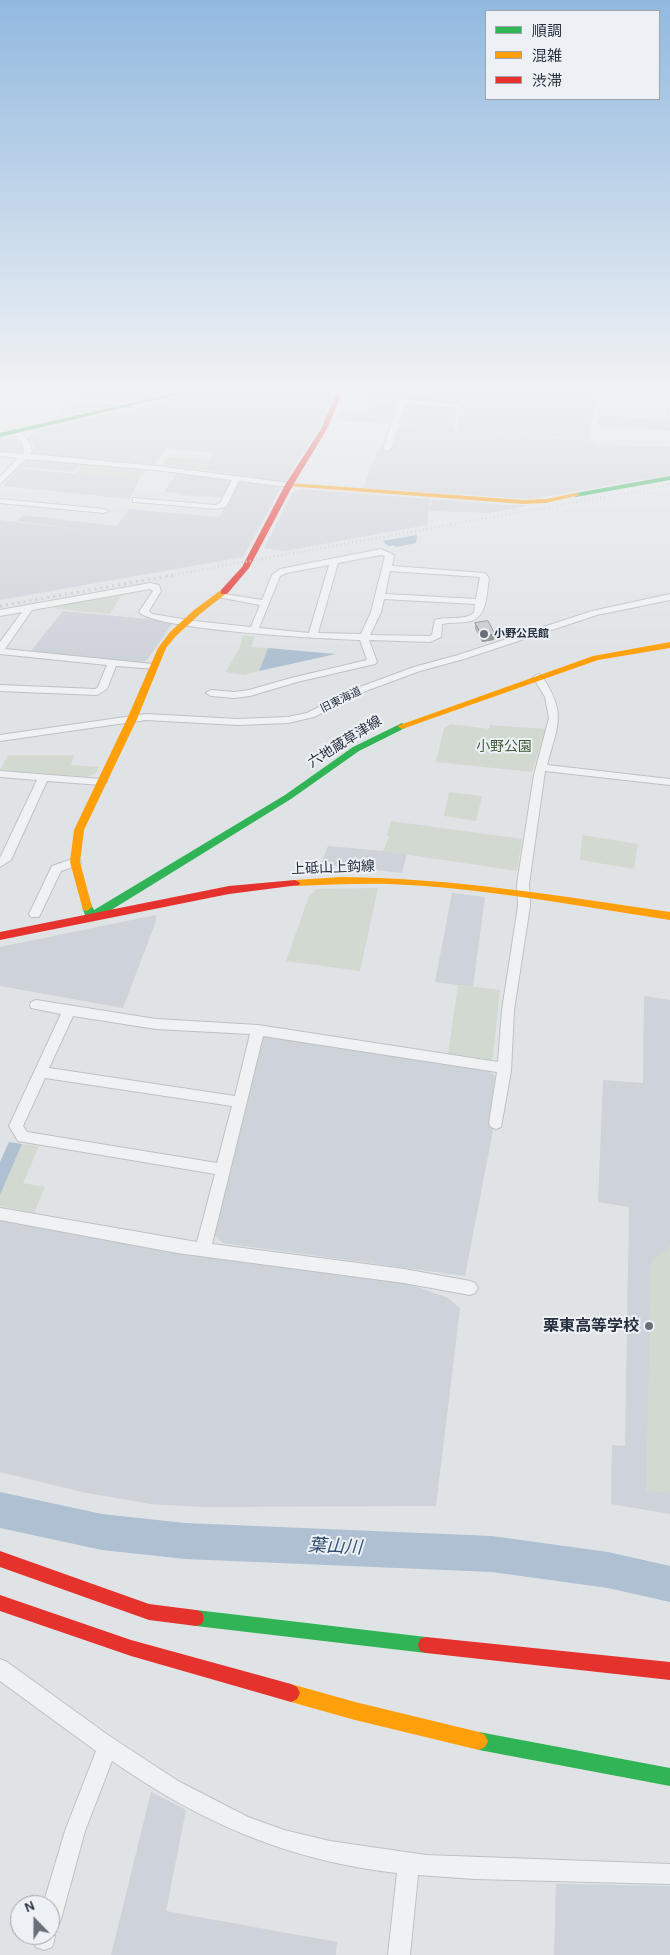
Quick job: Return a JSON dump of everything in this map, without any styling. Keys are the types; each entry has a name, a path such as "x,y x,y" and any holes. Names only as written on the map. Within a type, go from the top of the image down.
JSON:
{"main road":[{"path":"91,917 82,895 75,862 79,830 132,719 153,667 162,648 186,621 221,595 245,568 293,478"},
{"path":"289,485 523,502 546,500 669,478"},
{"name":"六地蔵草津線","path":"91,917 288,797 356,749 408,722 596,658 670,644"},
{"name":"上砥山上鈎線","path":"0,936 229,890 308,882 370,880 434,883 524,894 670,916"},
{"path":"0,1558 149,1612 370,1640 670,1671"},
{"path":"0,1603 131,1648 355,1711 481,1741 670,1777"}],"street":[{"path":"136,500 216,507 223,505 236,478"},
{"path":"245,478 289,485"},
{"path":"0,501 104,512"},
{"path":"211,693 234,695 250,693 294,680 372,662 373,658 364,638 376,612 390,555 387,553 283,571 276,575 254,630"},
{"path":"313,636 334,561"},
{"path":"0,613 150,586 156,587 157,591 144,612 149,616 186,621 194,624 313,636 364,638 436,637 438,622 475,618 478,614 485,578 482,575 387,568"},
{"path":"221,595 266,603"},
{"path":"380,596 479,602"},
{"name":"旧東海道","path":"0,738 132,719 166,717 252,722 288,720 310,715 360,690 417,668 461,657 595,613 670,597"},
{"path":"29,608 0,650 112,664 153,667"},
{"path":"0,688 97,692 102,689 112,664"},
{"path":"496,1124 504,1068 508,1010 524,894 523,884 541,767 554,718 550,697 538,677"},
{"path":"541,767 670,782"},
{"path":"0,774 102,782"},
{"path":"0,863 5,860 44,777"},
{"path":"35,914 56,870 75,862"},
{"path":"36,1005 156,1024 258,1030 504,1068"},
{"path":"69,1010 16,1126 23,1137 223,1170"},
{"path":"203,1248 258,1030"},
{"path":"42,1072 240,1102"},
{"path":"0,1214 177,1246 404,1276 470,1288"},
{"path":"0,1669 158,1782 212,1810 282,1839 348,1856 409,1863 670,1874"},
{"path":"57,1895 75,1831 108,1745"},
{"path":"399,1955 409,1863"}],"shaded area":[{"path":"10,478 139,479 130,499 3,486"},
{"path":"174,478 230,478 233,480 223,498 164,492"},
{"path":"259,478 287,478 285,482"},
{"path":"367,478 651,478 530,499 363,488"},
{"path":"240,479 281,488 243,557 0,600 0,520 93,531 17,521 23,515 116,526 129,509 219,517"},
{"path":"301,489 430,499 427,525 285,551 264,548 293,492"},
{"path":"432,499 503,505 531,505 490,513 429,511"},
{"path":"63,611 169,621 172,624 147,660 140,663 30,652"},
{"path":"328,846 407,854 402,873 321,864"},
{"path":"452,893 485,897 473,987 435,982"},
{"path":"156,915 156,921 123,1008 0,986 0,947"},
{"name":"栗東高等学校","path":"644,996 670,1000 670,1514 611,1504 612,1445 625,1446 629,1207 598,1202 603,1080 643,1083"},
{"path":"267,1036 490,1071 495,1077 490,1113 494,1125 465,1276 222,1243 214,1234 249,1097 260,1039"},
{"path":"0,1220 398,1280 448,1298 460,1308 436,1506 201,1507 150,1504 82,1492 0,1472"},
{"path":"151,1792 186,1810 166,1911 337,1942 336,1955 111,1955"},
{"path":"556,1884 670,1886 670,1955 554,1955"}],"green space":[{"path":"123,593 110,614 56,609 54,606"},
{"path":"243,635 255,636 251,647 268,648 259,671 244,675 226,672 239,649"},
{"name":"小野公園","path":"451,724 489,729 490,725 546,729 532,772 436,762 444,728"},
{"path":"8,755 74,755 71,765 99,767 96,773 87,777 0,770"},
{"path":"449,792 482,796 476,821 444,816"},
{"path":"391,821 522,839 517,871 383,851 389,837 387,835"},
{"path":"582,835 638,844 634,869 580,860"},
{"path":"378,888 360,971 286,961 309,896 317,889"},
{"path":"458,985 500,990 493,1057 490,1060 448,1054"},
{"path":"22,1144 39,1146 23,1183 45,1187 34,1213 0,1206 0,1195"},
{"path":"670,1246 670,1493 646,1491 651,1261"}],"water":[{"path":"417,535 416,543 396,547 394,545 388,546 383,541"},
{"path":"268,648 336,654 259,671"},
{"path":"9,1142 22,1144 0,1195 0,1162"}],"building":[{"path":"488,621 495,634 482,636 475,623"}],"waterway":[{"name":"葉山川","path":"0,1510 102,1532 185,1541 492,1554 608,1570 670,1584"}],"railway":[{"path":"167,576 670,485"},
{"path":"0,606 174,575"}],"traffic: fast":[{"path":"576,495 669,478"},
{"path":"87,907 91,917 288,797 356,749 402,726"},
{"path":"196,1618 426,1645"},
{"path":"479,1741 670,1777"}],"traffic: slow":[{"path":"289,485 523,502 546,501 576,495"},
{"path":"87,907 75,862 79,830 132,719 162,648 173,634 197,612 224,592"},
{"path":"402,726 596,658 670,645"},
{"path":"295,883 342,880 436,884 530,895 670,916"},
{"path":"291,1693 355,1711 479,1741"}],"traffic: jam":[{"path":"224,592 245,568 293,478"},
{"path":"0,936 229,890 295,883"},
{"path":"0,1559 149,1612 196,1618"},
{"path":"0,1603 131,1648 291,1693"},
{"path":"426,1645 670,1671"}],"place":[{"name":"小野公民館","path":"484,634"},
{"name":"栗東高等学校","path":"649,1326"}]}
